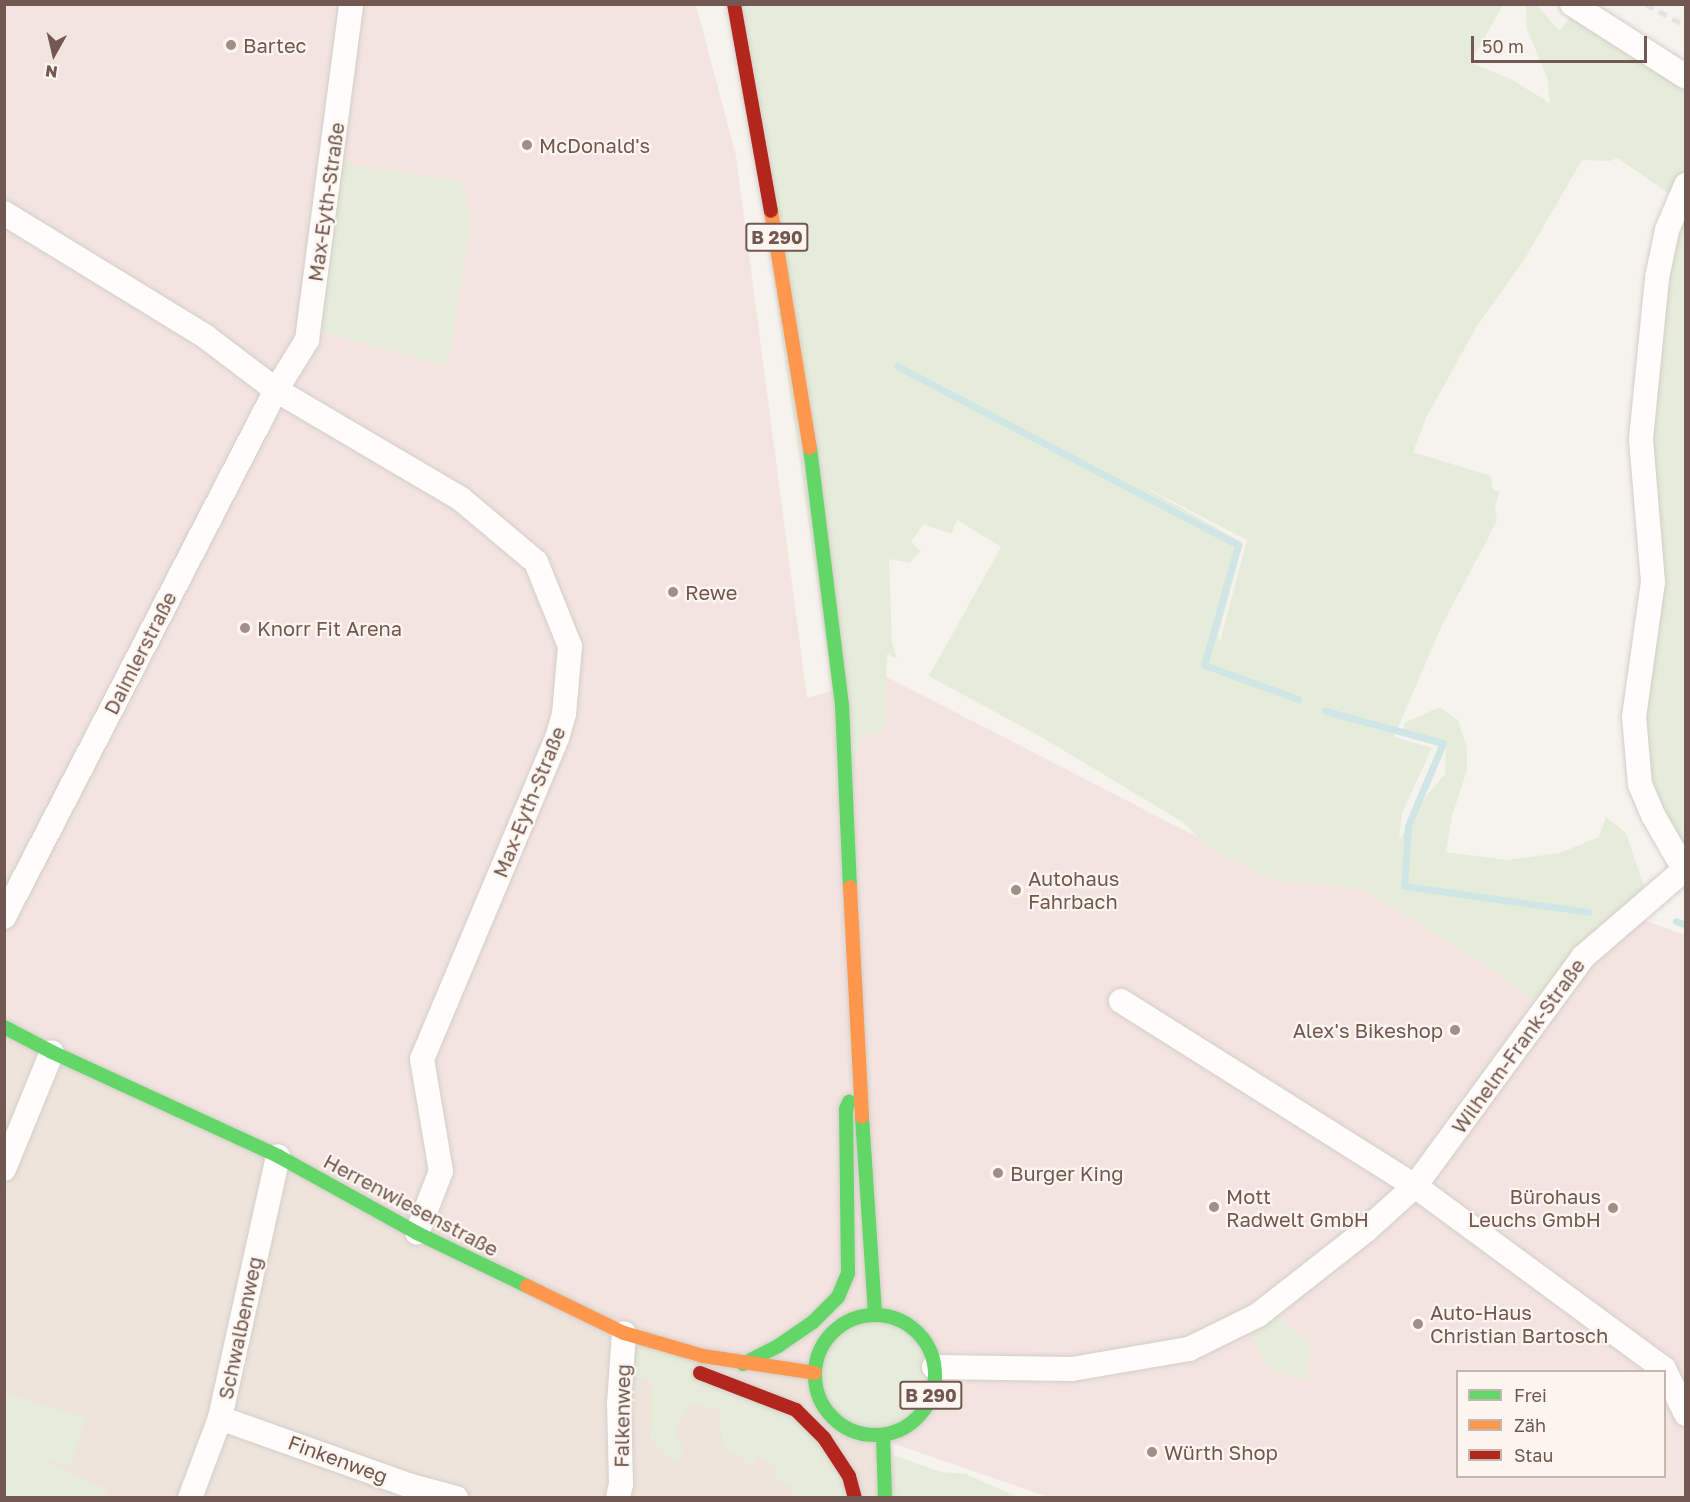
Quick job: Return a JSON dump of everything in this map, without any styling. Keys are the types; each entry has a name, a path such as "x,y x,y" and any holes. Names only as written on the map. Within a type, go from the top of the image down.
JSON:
{"main road":[{"name":"B 290","path":"734,4 804,395 842,705 848,797 859,1078 875,1315 892,1318 908,1325 920,1336 930,1350 934,1367 934,1385 928,1403 917,1418 901,1429 883,1435 866,1434 849,1429 834,1420 820,1398 815,1373"},
{"name":"Herrenwiesenstraße","path":"4,1027 51,1052 278,1155 417,1233 624,1333 703,1356 742,1364 815,1373"},
{"path":"742,1364 778,1346 813,1322 838,1297 848,1273 846,1109 859,1078"},
{"path":"815,1373 818,1355 827,1339 840,1326 857,1318 875,1315"},
{"path":"624,1333 684,1366 796,1410 824,1438 849,1476 855,1497"},
{"name":"B 290","path":"883,1435 885,1497"}],"street":[{"name":"Max-Eyth-Straße","path":"276,390 307,340 351,4"},
{"path":"1572,4 1686,77"},
{"path":"1685,869 1653,815 1640,785 1634,717 1653,582 1641,440 1657,278 1667,230 1686,185"},
{"name":"Max-Eyth-Straße","path":"4,213 206,337 276,390 461,499 536,562 570,646 564,714 557,738 422,1059 441,1171 417,1233"},
{"name":"Daimlerstraße","path":"4,917 276,390"},
{"name":"Wilhelm-Frank-Straße","path":"934,1367 1072,1369 1189,1349 1258,1315 1365,1231 1415,1186 1583,957 1685,869"},
{"path":"1121,1001 1415,1186 1664,1370"},
{"path":"4,1169 51,1052"},
{"name":"Schwalbenweg","path":"190,1497 220,1418 278,1155"},
{"name":"Falkenweg","path":"618,1497 621,1484 619,1404 624,1333"},
{"path":"1666,1373 1686,1414"},
{"name":"Finkenweg","path":"220,1418 408,1485 456,1497"}],"shaded area":[{"path":"4,5 696,5 736,156 807,698 885,676 1209,843 1616,910 1685,935 1685,1497 1048,1497 889,1442 858,1438 831,1421 820,1399 815,1373 703,1356 5,1027"},
{"path":"5,1027 757,1370 813,1380 828,1424 857,1441 879,1444 884,1497 17,1498 5,1493"}],"green space":[{"path":"734,5 1503,5 1470,63 1509,78 1550,103 1547,77 1527,29 1526,6 1537,5 1559,31 1578,9 1685,77 1686,868 1640,785 1653,582 1641,439 1678,200 1618,158 1609,161 1582,160 1524,260 1477,326 1427,416 1413,452 1491,476 1493,490 1500,492 1495,505 1497,521 1442,625 1394,737 1432,748 1402,813 1399,841 1427,795 1445,774 1446,749 1403,735 1404,723 1440,707 1458,720 1467,748 1467,770 1452,816 1446,852 1506,860 1560,853 1599,837 1606,817 1626,833 1644,886 1647,902 1536,1022 1533,1000 1501,974 1361,888 1275,880 1224,856 1207,846 1184,823 1043,738 929,676 1001,547 957,520 951,534 923,524 911,542 921,551 910,563 889,559 892,642 897,659 887,654 884,731 861,735 848,797","holes":["1132,480 1247,540 1220,642 1218,636 1243,543"]},
{"path":"331,162 462,182 470,221 448,366 309,328"},
{"path":"1268,1307 1308,1343 1310,1360 1305,1381 1269,1367 1241,1323"},
{"path":"875,1315 898,1320 917,1333 930,1352 935,1375 930,1398 917,1417 898,1430 875,1435 852,1430 833,1417 820,1398 815,1375 820,1352 833,1333 852,1320"},
{"path":"624,1333 796,1410 855,1497 791,1497 795,1490 773,1477 777,1468 758,1456 753,1465 723,1447 719,1409 693,1404 675,1424 683,1453 676,1463 650,1440 653,1380 621,1376"},
{"path":"4,1393 86,1418 70,1467 32,1456 107,1489 105,1497 5,1497"},
{"path":"884,1452 941,1472 966,1474 1018,1497 885,1497"}],"waterway":[{"path":"897,366 1238,545 1204,665 1298,699"},
{"path":"1325,711 1443,743 1408,826 1404,886 1588,912"},
{"path":"1676,921 1686,925"}],"railway":[{"path":"1646,4 1686,26"}],"traffic: fast":[{"path":"810,448 842,705 850,887"},
{"path":"4,1027 52,1052 278,1156 417,1233 527,1286"},
{"path":"743,1364 778,1346 813,1322 838,1297 848,1273 846,1109 849,1102"},
{"path":"862,1117 875,1315"},
{"path":"875,1315 898,1320 917,1333 930,1352 935,1375 930,1398 917,1417 898,1430 875,1435 852,1430 833,1417 820,1398 815,1375 820,1352 833,1333 852,1320 875,1315"},
{"path":"883,1435 885,1498"}],"traffic: slow":[{"path":"771,211 810,448"},
{"path":"850,887 862,1117"},
{"path":"527,1286 624,1333 703,1356 815,1373"}],"traffic: jam":[{"path":"734,4 771,211"},
{"path":"700,1373 796,1410 824,1438 849,1476 855,1498"}],"place":[{"name":"Bartec","path":"231,45"},
{"name":"McDonald's","path":"527,145"},
{"name":"Rewe","path":"673,592"},
{"name":"Knorr Fit Arena","path":"245,628"},
{"name":"Autohaus Fahrbach","path":"1016,890"},
{"name":"Alex's Bikeshop","path":"1455,1030"},
{"name":"Burger King","path":"998,1173"},
{"name":"Mott Radwelt GmbH","path":"1214,1207"},
{"name":"Bürohaus Leuchs GmbH","path":"1613,1208"},
{"name":"Auto-Haus Christian Bartosch","path":"1418,1324"},
{"name":"Würth Shop","path":"1152,1452"}]}
